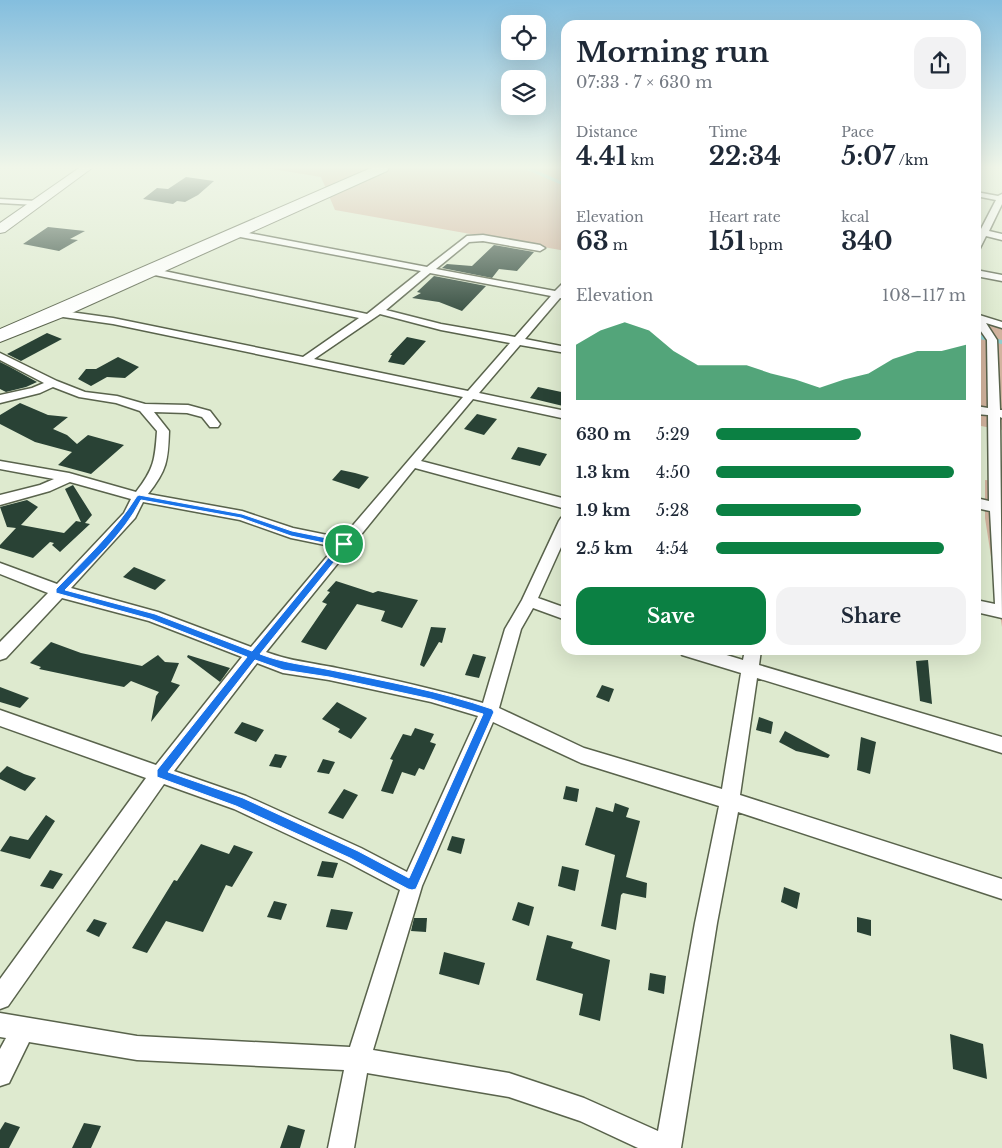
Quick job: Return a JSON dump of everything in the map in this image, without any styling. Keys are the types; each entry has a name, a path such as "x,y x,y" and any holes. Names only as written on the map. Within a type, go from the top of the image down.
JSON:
{"highway":[{"path":"0,327 240,222"},
{"path":"0,336 56,313 259,222"}],"main road":[{"path":"0,229 10,222"}],"street":[{"path":"981,232 1002,237"},
{"path":"233,233 430,270 561,292"},
{"path":"306,361 339,336 378,311 470,238 540,248"},
{"path":"150,271 367,317"},
{"path":"981,274 1002,278"},
{"path":"0,998 161,774 253,656 412,463 561,294"},
{"path":"378,311 442,327 561,349"},
{"path":"56,313 113,322 561,414"},
{"path":"981,319 1002,325"},
{"path":"981,324 992,340 998,414 1002,604"},
{"path":"0,356 53,383 83,395 116,400 144,408 188,409 206,414 214,424"},
{"path":"0,399 36,391 53,383"},
{"path":"0,653 109,540 130,515 139,497 156,475 162,456 163,431 144,408"},
{"path":"981,411 998,414"},
{"path":"412,463 561,503"},
{"path":"0,465 69,477 139,497 242,516 291,533 344,544"},
{"path":"0,500 45,488 69,477"},
{"path":"981,504 999,508"},
{"path":"341,1148 358,1059 412,885 489,712 513,629 529,601 561,532"},
{"path":"0,568 59,591 152,616 283,666 329,673 431,695 489,712 581,755 662,778 1002,889"},
{"path":"529,601 561,612"},
{"path":"981,607 1002,612"},
{"path":"723,655 751,659 1002,745"},
{"path":"0,1074 12,1027 138,1048 358,1059 509,1085 584,1110 667,1148 706,923 730,801 751,659"},
{"path":"0,718 239,802 354,854 412,885"}],"shaded area":[{"path":"400,222 561,222 561,250"},
{"path":"981,317 1002,323 1002,430 981,426"},
{"path":"985,480 1002,481 1002,627 985,518"}],"building":[{"path":"48,227 85,231 70,239 78,240 59,251 23,244"},
{"path":"494,245 534,252 517,271 499,269 492,278 442,268 447,264 472,266"},
{"path":"434,276 486,286 462,311 439,302 412,298 421,293 417,292"},
{"path":"47,333 62,339 21,361 7,354"},
{"path":"407,337 426,341 404,365 388,362 392,355 390,355"},
{"path":"118,357 139,367 125,378 107,377 91,386 78,379 86,369 96,369"},
{"path":"0,362 37,382 6,392 0,389"},
{"path":"538,387 561,392 561,406 530,398"},
{"path":"20,403 48,415 68,417 53,429 67,435 77,444 88,435 124,445 91,474 58,465 72,452 35,442 0,424 0,415"},
{"path":"477,414 497,419 484,435 464,429"},
{"path":"518,447 547,454 540,466 511,459"},
{"path":"341,470 369,477 359,489 332,480"},
{"path":"73,485 92,515 85,523 90,524 60,552 52,545 54,543 50,542 33,558 0,548 0,545 16,528 7,527 0,507 27,500 38,507 21,525 64,533 76,521 81,522 65,489"},
{"path":"134,567 166,580 155,590 123,577"},
{"path":"336,581 373,593 378,591 418,600 402,628 381,621 385,611 357,604 326,650 301,642 327,604 322,602 330,592 327,591"},
{"path":"431,627 446,628 442,643 439,642 424,667 420,665"},
{"path":"51,642 81,653 142,666 158,655 165,662 179,663 171,682 180,685 151,722 156,696 159,692 131,681 124,687 39,669 41,667 30,663"},
{"path":"473,654 486,657 479,678 465,675"},
{"path":"188,655 230,668 220,682 187,657"},
{"path":"928,660 932,704 920,701 916,661"},
{"path":"602,685 614,689 609,702 596,697"},
{"path":"0,687 29,698 20,708 0,702"},
{"path":"337,702 367,718 351,739 338,732 340,729 322,719"},
{"path":"759,717 773,722 771,734 756,730"},
{"path":"242,722 264,730 256,742 234,733"},
{"path":"415,728 434,734 430,742 436,744 424,770 419,768 415,776 402,772 393,794 381,791 393,760 390,759 403,734 411,736"},
{"path":"785,731 830,755 828,758 796,751 779,742"},
{"path":"861,737 876,742 870,774 857,770"},
{"path":"275,754 287,756 281,768 269,766"},
{"path":"323,759 335,762 329,774 317,772"},
{"path":"7,766 36,778 25,791 0,779 0,773"},
{"path":"566,786 579,789 577,802 563,799"},
{"path":"344,789 358,795 343,819 328,813"},
{"path":"615,803 629,808 626,817 640,821 626,877 647,883 646,898 623,893 621,895 616,930 601,926 615,855 585,845 596,807 613,812"},
{"path":"46,815 55,821 30,859 0,851 10,836 28,840"},
{"path":"452,836 465,839 461,854 447,850"},
{"path":"201,844 229,854 234,845 253,852 232,887 226,885 203,932 166,921 147,953 132,948 174,880 177,881"},
{"path":"322,861 338,863 333,878 317,876"},
{"path":"562,866 579,870 575,891 558,886"},
{"path":"50,870 63,874 53,889 40,886"},
{"path":"784,887 800,893 797,909 781,902"},
{"path":"274,901 287,904 281,920 267,917"},
{"path":"518,902 534,907 529,926 512,920"},
{"path":"331,909 353,912 347,930 326,927"},
{"path":"857,917 871,920 871,936 857,932"},
{"path":"414,918 427,918 426,932 411,931"},
{"path":"94,919 107,923 99,937 86,931"},
{"path":"547,935 573,942 571,948 610,960 600,1021 579,1015 583,994 536,980"},
{"path":"444,952 485,963 479,985 439,974"},
{"path":"650,973 666,976 664,994 648,990"},
{"path":"950,1034 983,1044 987,1079 953,1069"},
{"path":"5,1122 20,1127 9,1148 0,1148 0,1130"},
{"path":"84,1123 101,1126 91,1148 72,1148"},
{"path":"288,1125 305,1130 300,1148 280,1148"}],"waterway":[{"path":"981,337 1002,342"}],"route":[{"path":"344,544 253,656 161,774 239,802 290,824 354,854 412,885 489,712 431,695 329,673 283,666 253,656 152,616 59,591 109,540 130,515 139,497 242,516 291,533 344,544"}]}
